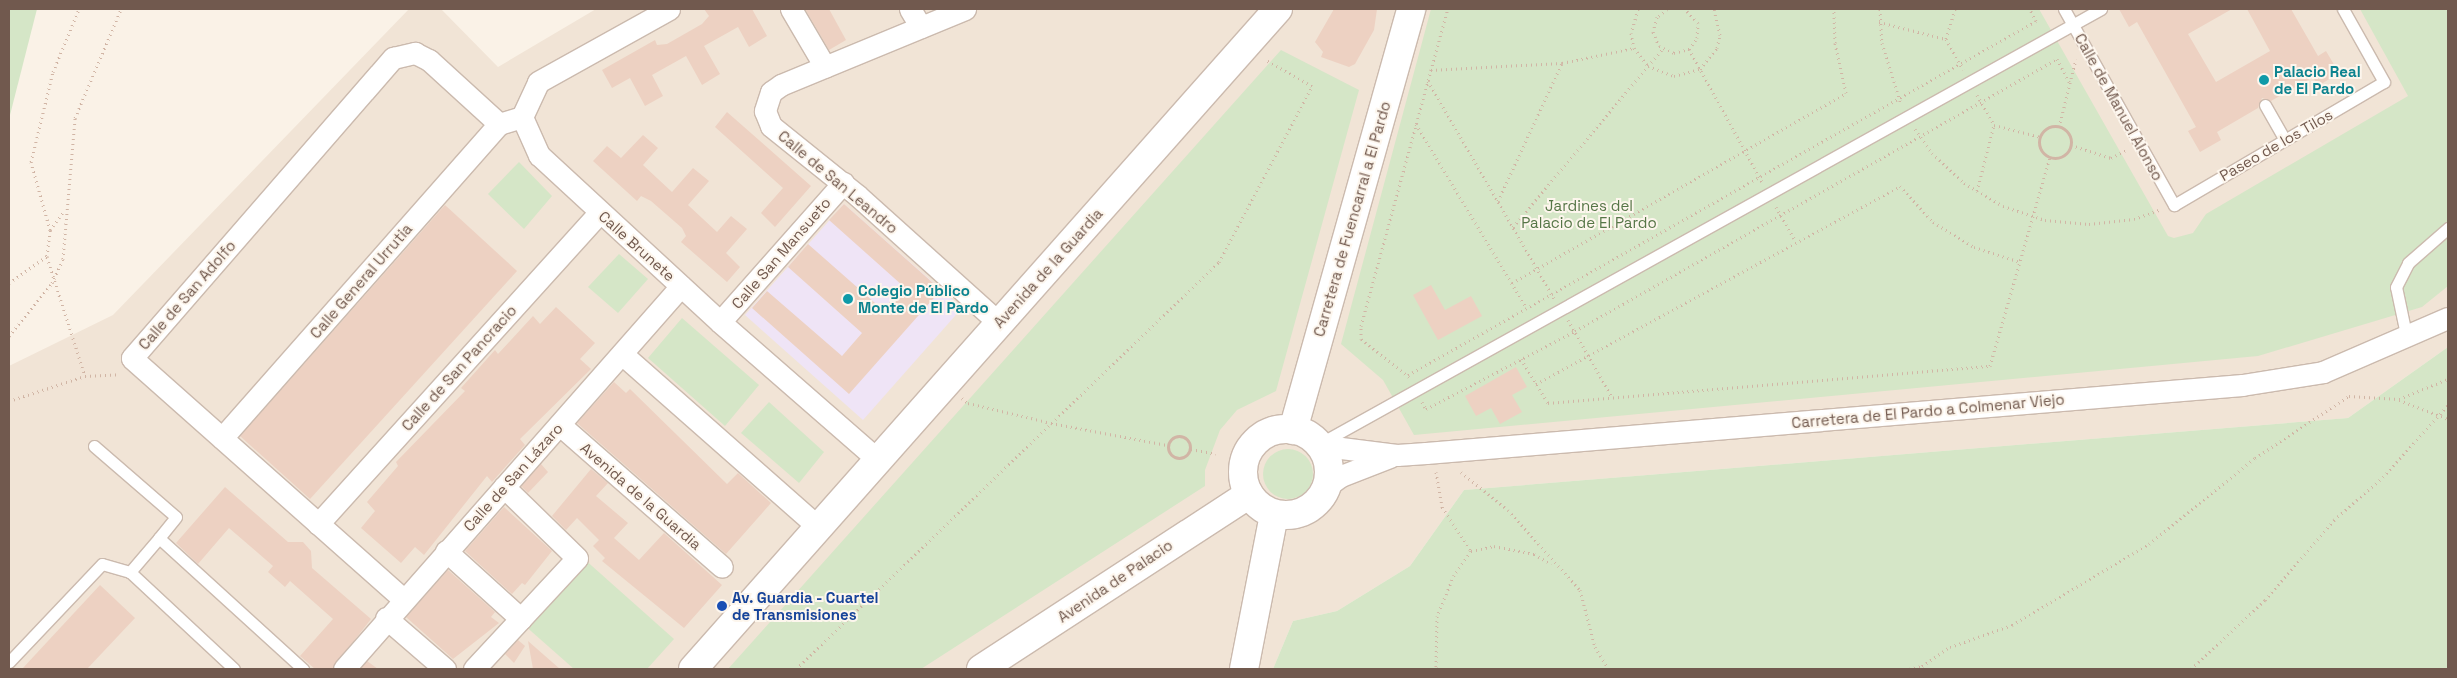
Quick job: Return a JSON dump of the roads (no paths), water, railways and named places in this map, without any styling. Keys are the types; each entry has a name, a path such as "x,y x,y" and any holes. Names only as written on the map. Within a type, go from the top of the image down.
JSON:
{"street":[{"path":"499,124 522,117 538,82 642,16 668,9"},
{"path":"791,9 825,67"},
{"path":"910,9 921,27"},
{"name":"Calle de San Leandro","path":"965,9 825,67 771,92 765,111 771,126 843,183 999,323"},
{"name":"Avenida de la Guardia","path":"693,669 1278,9"},
{"name":"Carretera de Fuencarral a El Pardo","path":"1293,430 1411,9"},
{"name":"Calle de San Adolfo","path":"402,598 132,358 394,58 403,53 429,60 499,124"},
{"name":"Calle Brunete","path":"522,117 539,155 599,213 878,460"},
{"name":"Calle General Urrutia","path":"222,438 499,124"},
{"name":"Calle San Mansueto","path":"720,322 843,183"},
{"name":"Calle de San Pancracio","path":"318,524 599,213"},
{"name":"Calle de San Lázaro","path":"344,669 402,598 560,425 681,286"},
{"name":"Carretera de El Pardo a Colmenar Viejo","path":"1397,455 2242,385 2323,372 2407,339 2448,318"},
{"path":"622,354 818,528"},
{"name":"Avenida de la Guardia","path":"560,425 722,566"},
{"path":"1293,430 1322,448 1341,448 1397,455 1366,465 1327,486 1306,511 1274,514 1249,494 1244,467 1250,450 1267,434 1293,430"},
{"path":"1322,448 1327,486"},
{"path":"474,669 577,558 504,487"},
{"name":"Avenida de Palacio","path":"981,669 1249,494"},
{"path":"1244,669 1274,514"},
{"path":"446,551 521,619"},
{"path":"386,618 446,669"}],"lane":[{"name":"Calle de Manuel Alonso","path":"2064,9 2174,205"},
{"name":"Paseo de los Tilos","path":"2174,205 2384,82 2343,9"},
{"path":"1322,448 1416,391 1536,323 2097,11"},
{"path":"2265,104 2285,140"},
{"path":"2407,339 2396,287 2408,263 2448,228"},
{"path":"94,446 176,517 130,572"},
{"path":"159,538 303,669"},
{"path":"9,662 102,564 130,572 234,669"}],"place":[{"name":"Palacio Real de El Pardo","path":"2264,80"},
{"name":"Colegio Público Monte de El Pardo","path":"848,299"},
{"name":"Av. Guardia - Cuartel de Transmisiones","path":"722,606"}],"park label":[{"name":"Jardines del Palacio de El Pardo","path":"1589,214"}]}
